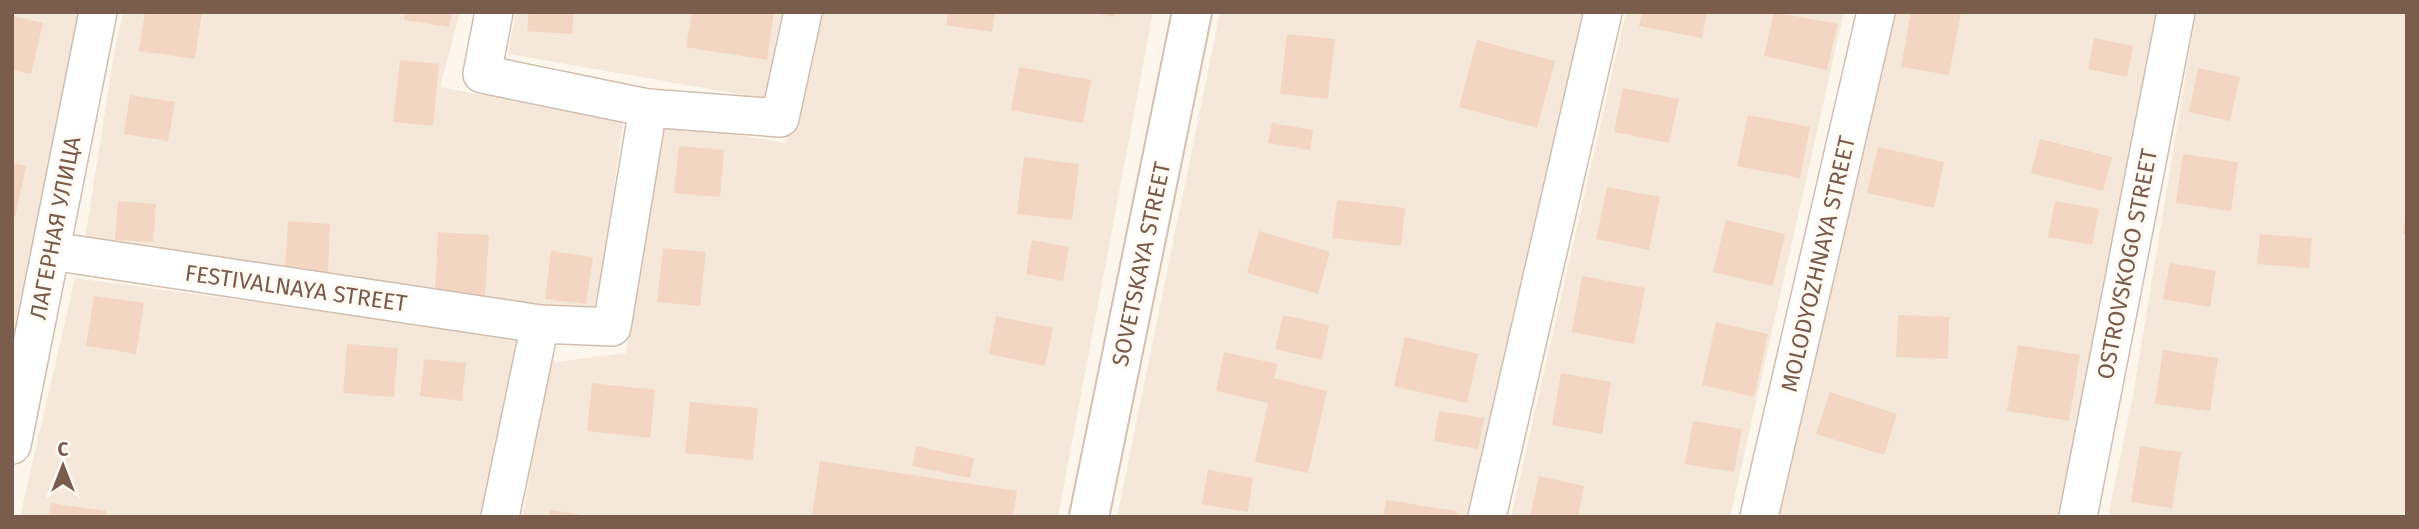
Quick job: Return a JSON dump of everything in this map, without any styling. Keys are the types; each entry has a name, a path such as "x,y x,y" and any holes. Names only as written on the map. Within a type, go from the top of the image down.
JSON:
{"main road":[{"name":"SOVETSKAYA STREET","path":"1089,517 1192,12"}],"street":[{"name":"ЛАГЕРНАЯ УЛИЦА","path":"12,445 98,12"},
{"path":"494,12 482,74 648,108 780,118 803,12"},
{"path":"1487,517 1603,12"},
{"name":"MOLODYOZHNAYA STREET","path":"1759,517 1876,12"},
{"name":"OSTROVSKOGO STREET","path":"2078,517 2176,12"},
{"name":"FESTIVALNAYA STREET","path":"51,251 540,324 612,327 648,108"},
{"path":"500,517 540,324"}],"shaded area":[{"path":"12,12 82,12 12,358"},
{"path":"123,12 460,12 440,87 623,122 597,309 519,305 84,245"},
{"path":"516,12 788,12 769,99 508,54"},
{"path":"816,12 1153,12 1058,517 523,517 547,363 626,353 664,122 786,143"},
{"path":"1220,12 1585,12 1470,517 1117,517"},
{"path":"1626,12 1844,12 1730,517 1511,517"},
{"path":"1895,12 2169,12 2068,517 1777,517"},
{"path":"2196,12 2407,12 2407,517 2108,517 2133,395"},
{"path":"75,278 516,337 486,517 20,517"}],"building":[{"path":"145,12 202,12 195,59 139,51"},
{"path":"405,12 452,12 449,27 404,20"},
{"path":"529,12 574,12 572,34 527,31"},
{"path":"692,12 774,12 767,60 686,47"},
{"path":"948,12 995,12 992,32 946,25"},
{"path":"1088,12 1115,12 1114,17"},
{"path":"1642,12 1707,12 1702,38 1639,26"},
{"path":"1774,12 1838,24 1827,70 1764,56"},
{"path":"1911,12 1961,12 1949,75 1901,67"},
{"path":"12,16 43,23 31,74 12,70"},
{"path":"1287,34 1335,39 1328,99 1280,94"},
{"path":"2094,38 2133,46 2127,77 2088,69"},
{"path":"1477,40 1555,61 1537,128 1459,107"},
{"path":"400,60 439,64 433,126 393,122"},
{"path":"1019,67 1091,80 1083,123 1011,110"},
{"path":"2198,68 2240,77 2230,121 2189,112"},
{"path":"1623,88 1679,99 1669,143 1614,132"},
{"path":"130,95 175,102 168,141 124,134"},
{"path":"1748,115 1810,127 1800,178 1737,166"},
{"path":"1272,123 1313,130 1310,150 1268,143"},
{"path":"2040,139 2112,157 2103,191 2031,173"},
{"path":"679,146 724,150 720,197 674,193"},
{"path":"1878,147 1944,162 1934,208 1867,193"},
{"path":"2183,154 2238,162 2231,211 2176,203"},
{"path":"1024,157 1079,164 1072,220 1017,214"},
{"path":"12,163 26,166 15,217 12,217"},
{"path":"1607,187 1660,197 1649,250 1596,239"},
{"path":"1337,200 1405,208 1401,246 1332,238"},
{"path":"118,201 156,204 153,242 115,240"},
{"path":"2055,201 2099,209 2092,245 2048,237"},
{"path":"2407,215 2407,235 2403,234"},
{"path":"1726,220 1785,234 1773,286 1713,272"},
{"path":"288,221 330,224 328,272 285,269"},
{"path":"1259,231 1330,252 1318,294 1247,273"},
{"path":"438,232 489,235 485,295 435,292"},
{"path":"2260,234 2312,238 2309,268 2257,264"},
{"path":"1032,240 1069,247 1063,281 1026,274"},
{"path":"663,248 706,252 700,306 657,302"},
{"path":"551,251 593,257 586,304 545,299"},
{"path":"2170,263 2216,271 2210,307 2163,299"},
{"path":"1582,276 1645,288 1634,344 1572,332"},
{"path":"94,296 144,303 136,354 86,346"},
{"path":"1283,315 1329,325 1322,360 1275,349"},
{"path":"1898,315 1949,317 1948,359 1896,357"},
{"path":"996,316 1053,328 1045,366 989,354"},
{"path":"1716,322 1768,334 1754,397 1702,385"},
{"path":"1405,337 1478,354 1467,403 1394,386"},
{"path":"347,344 398,348 394,397 343,393"},
{"path":"2018,345 2080,355 2069,421 2007,411"},
{"path":"2163,350 2218,358 2210,411 2155,404"},
{"path":"1224,352 1278,364 1274,378 1327,391 1308,473 1255,462 1268,403 1216,391"},
{"path":"424,359 466,363 462,401 420,396"},
{"path":"1561,373 1611,382 1602,434 1552,425"},
{"path":"592,383 655,390 650,438 587,431"},
{"path":"1830,392 1897,414 1884,455 1816,434"},
{"path":"690,402 758,408 753,460 685,453"},
{"path":"1439,411 1484,418 1478,449 1434,441"},
{"path":"1693,421 1742,429 1734,472 1685,464"},
{"path":"916,446 974,458 970,478 912,466"},
{"path":"2140,446 2181,452 2172,508 2131,502"},
{"path":"820,461 1017,491 1013,517 812,517"},
{"path":"1208,470 1253,478 1248,512 1202,504"},
{"path":"1539,476 1584,486 1578,517 1530,517"},
{"path":"1386,500 1457,511 1456,517 1383,517"},
{"path":"51,503 106,511 106,517 49,517"},
{"path":"550,510 583,515 583,517 549,517"}]}
